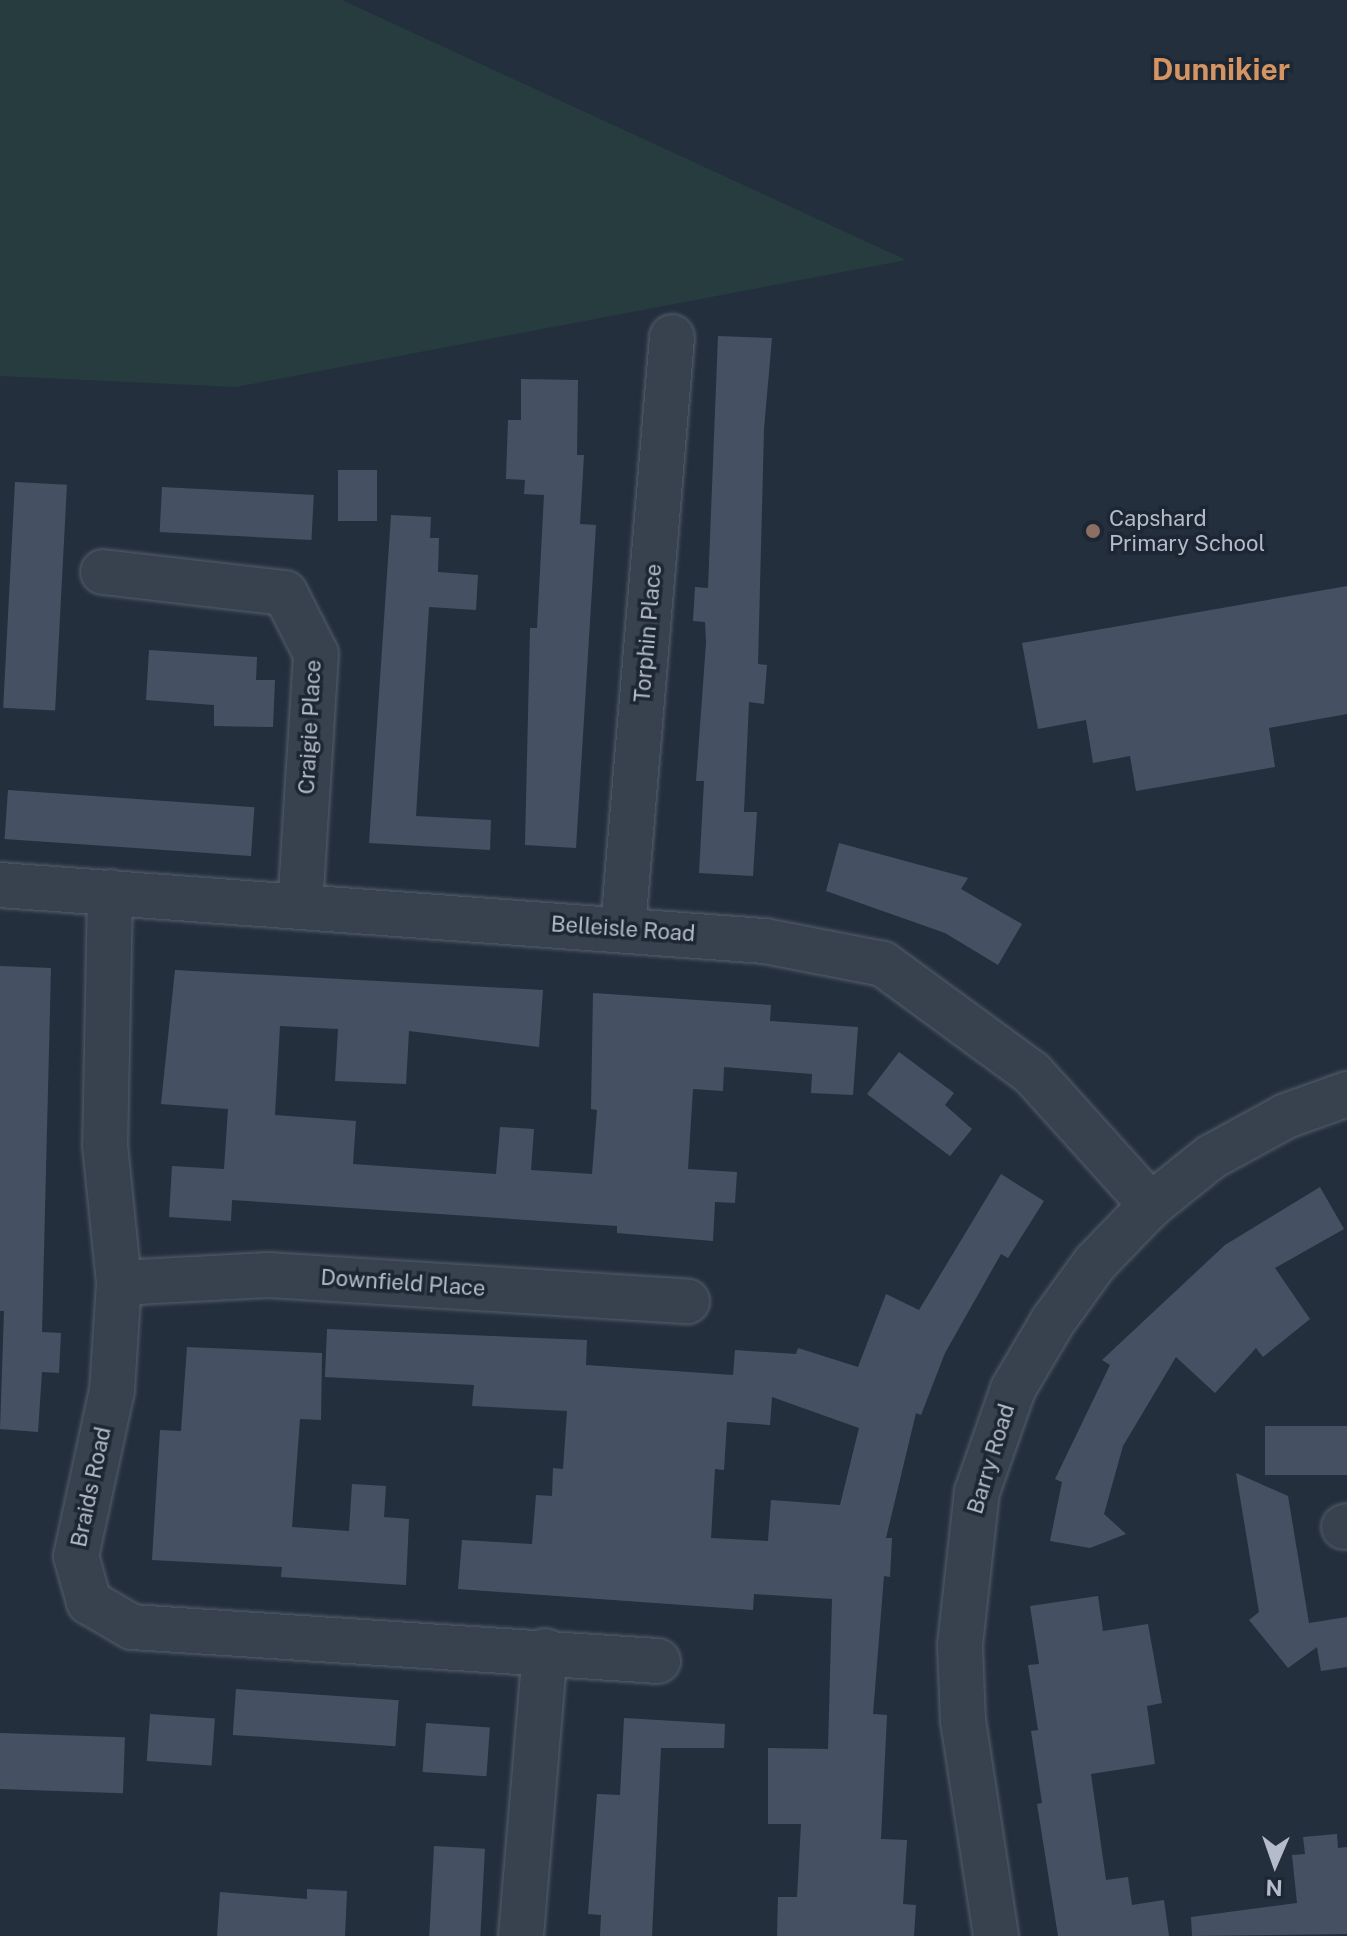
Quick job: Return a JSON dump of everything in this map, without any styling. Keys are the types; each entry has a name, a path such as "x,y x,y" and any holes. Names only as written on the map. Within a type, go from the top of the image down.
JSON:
{"street":[{"name":"Torphin Place","path":"623,928 672,337"},
{"name":"Craigie Place","path":"103,572 285,593 316,654 300,906"},
{"name":"Belleisle Road","path":"0,885 623,928 765,941 883,964 1032,1073 1151,1205"},
{"name":"Braids Road","path":"110,892 105,1145 119,1283 112,1390 76,1556 89,1602 132,1627 545,1651 658,1661"},
{"name":"Barry Road","path":"996,1936 963,1721 960,1645 977,1492 1013,1389 1053,1321 1095,1263 1151,1205 1211,1157 1286,1116 1347,1094"},
{"name":"Downfield Place","path":"119,1283 268,1275 687,1301"},
{"path":"521,1936 545,1651"}],"green space":[{"path":"0,0 342,0 906,260 236,387 0,376"}],"building":[{"path":"718,336 772,338 764,429 758,664 767,665 764,704 749,702 744,812 757,812 753,876 699,873 704,781 696,781 706,643 705,622 693,621 695,587 708,588"},
{"path":"521,379 578,380 577,455 584,455 580,524 596,525 576,848 525,845 530,628 537,628 544,495 524,494 525,480 506,479 508,420 521,420"},
{"path":"338,470 377,470 377,521 338,521"},
{"path":"15,482 67,485 55,710 3,708"},
{"path":"162,487 314,495 311,540 160,532"},
{"path":"391,515 431,517 430,538 439,538 438,572 478,575 476,610 429,607 416,816 491,820 490,850 369,843"},
{"path":"1347,586 1347,714 1269,728 1275,767 1136,791 1130,756 1093,763 1086,720 1038,729 1022,643"},
{"path":"149,650 257,657 256,680 275,680 273,727 214,726 214,705 146,700"},
{"path":"8,790 254,807 251,856 5,839"},
{"path":"839,843 968,878 961,889 1022,924 998,965 945,933 826,891"},
{"path":"0,966 51,968 42,1332 61,1333 59,1373 42,1372 38,1432 0,1429 4,1311 0,1311"},
{"path":"175,970 543,990 539,1047 409,1031 406,1084 335,1081 338,1029 280,1026 275,1115 356,1121 353,1164 496,1174 500,1127 534,1129 531,1170 592,1174 597,1110 591,1109 593,993 771,1005 770,1021 858,1027 853,1095 811,1093 812,1074 724,1067 723,1091 693,1089 688,1169 737,1172 735,1203 715,1202 713,1241 617,1233 617,1226 232,1200 231,1221 169,1217 172,1166 224,1169 228,1109 161,1104"},
{"path":"899,1052 954,1093 945,1105 972,1129 950,1156 867,1094"},
{"path":"1001,1174 1044,1201 1008,1258 1001,1254 945,1353 921,1415 916,1413 886,1538 892,1538 890,1577 884,1576 873,1714 887,1715 881,1839 907,1840 903,1904 916,1905 914,1936 777,1936 778,1897 797,1897 801,1824 768,1824 768,1748 828,1749 832,1599 754,1594 753,1610 458,1589 462,1540 532,1544 536,1495 552,1496 553,1468 563,1469 567,1411 472,1406 474,1385 325,1377 327,1329 587,1340 586,1365 733,1375 735,1350 796,1354 798,1348 858,1367 886,1294 919,1310","holes":["772,1397 859,1428 840,1505 771,1500 768,1541 711,1538 715,1469 724,1470 727,1422 770,1425"]},
{"path":"1320,1187 1344,1229 1275,1268 1310,1319 1263,1357 1256,1348 1215,1393 1176,1357 1123,1446 1104,1514 1126,1534 1090,1548 1050,1541 1062,1482 1055,1479 1110,1365 1102,1360 1225,1245"},
{"path":"187,1347 322,1353 321,1420 300,1419 292,1527 349,1531 352,1484 386,1486 384,1517 409,1519 406,1585 281,1577 282,1567 152,1560 160,1430 181,1431"},
{"path":"1265,1426 1347,1426 1347,1475 1265,1475"},
{"path":"1236,1473 1288,1496 1309,1623 1347,1617 1347,1667 1321,1671 1317,1647 1288,1668 1249,1620 1259,1612"},
{"path":"1098,1596 1103,1631 1148,1624 1162,1703 1147,1706 1155,1764 1091,1774 1106,1880 1128,1877 1132,1905 1164,1900 1169,1936 1058,1936 1037,1804 1042,1803 1031,1731 1038,1730 1028,1665 1039,1664 1030,1606"},
{"path":"236,1689 399,1700 395,1746 233,1735"},
{"path":"150,1714 215,1719 212,1765 147,1761"},
{"path":"624,1718 725,1724 724,1748 661,1748 652,1936 600,1936 601,1915 588,1914 597,1794 620,1795"},
{"path":"426,1723 490,1727 486,1776 423,1772"},
{"path":"0,1733 125,1737 123,1793 0,1789"},
{"path":"1337,1834 1338,1848 1347,1847 1347,1934 1192,1936 1191,1917 1297,1903 1292,1855 1305,1854 1303,1837"},
{"path":"434,1846 485,1849 480,1936 429,1936"},
{"path":"307,1889 347,1891 345,1936 217,1936 220,1892 307,1899"}],"place":[{"name":"Capshard Primary School","path":"1093,531"}],"district":[{"name":"Dunnikier","path":"1221,69"}]}
